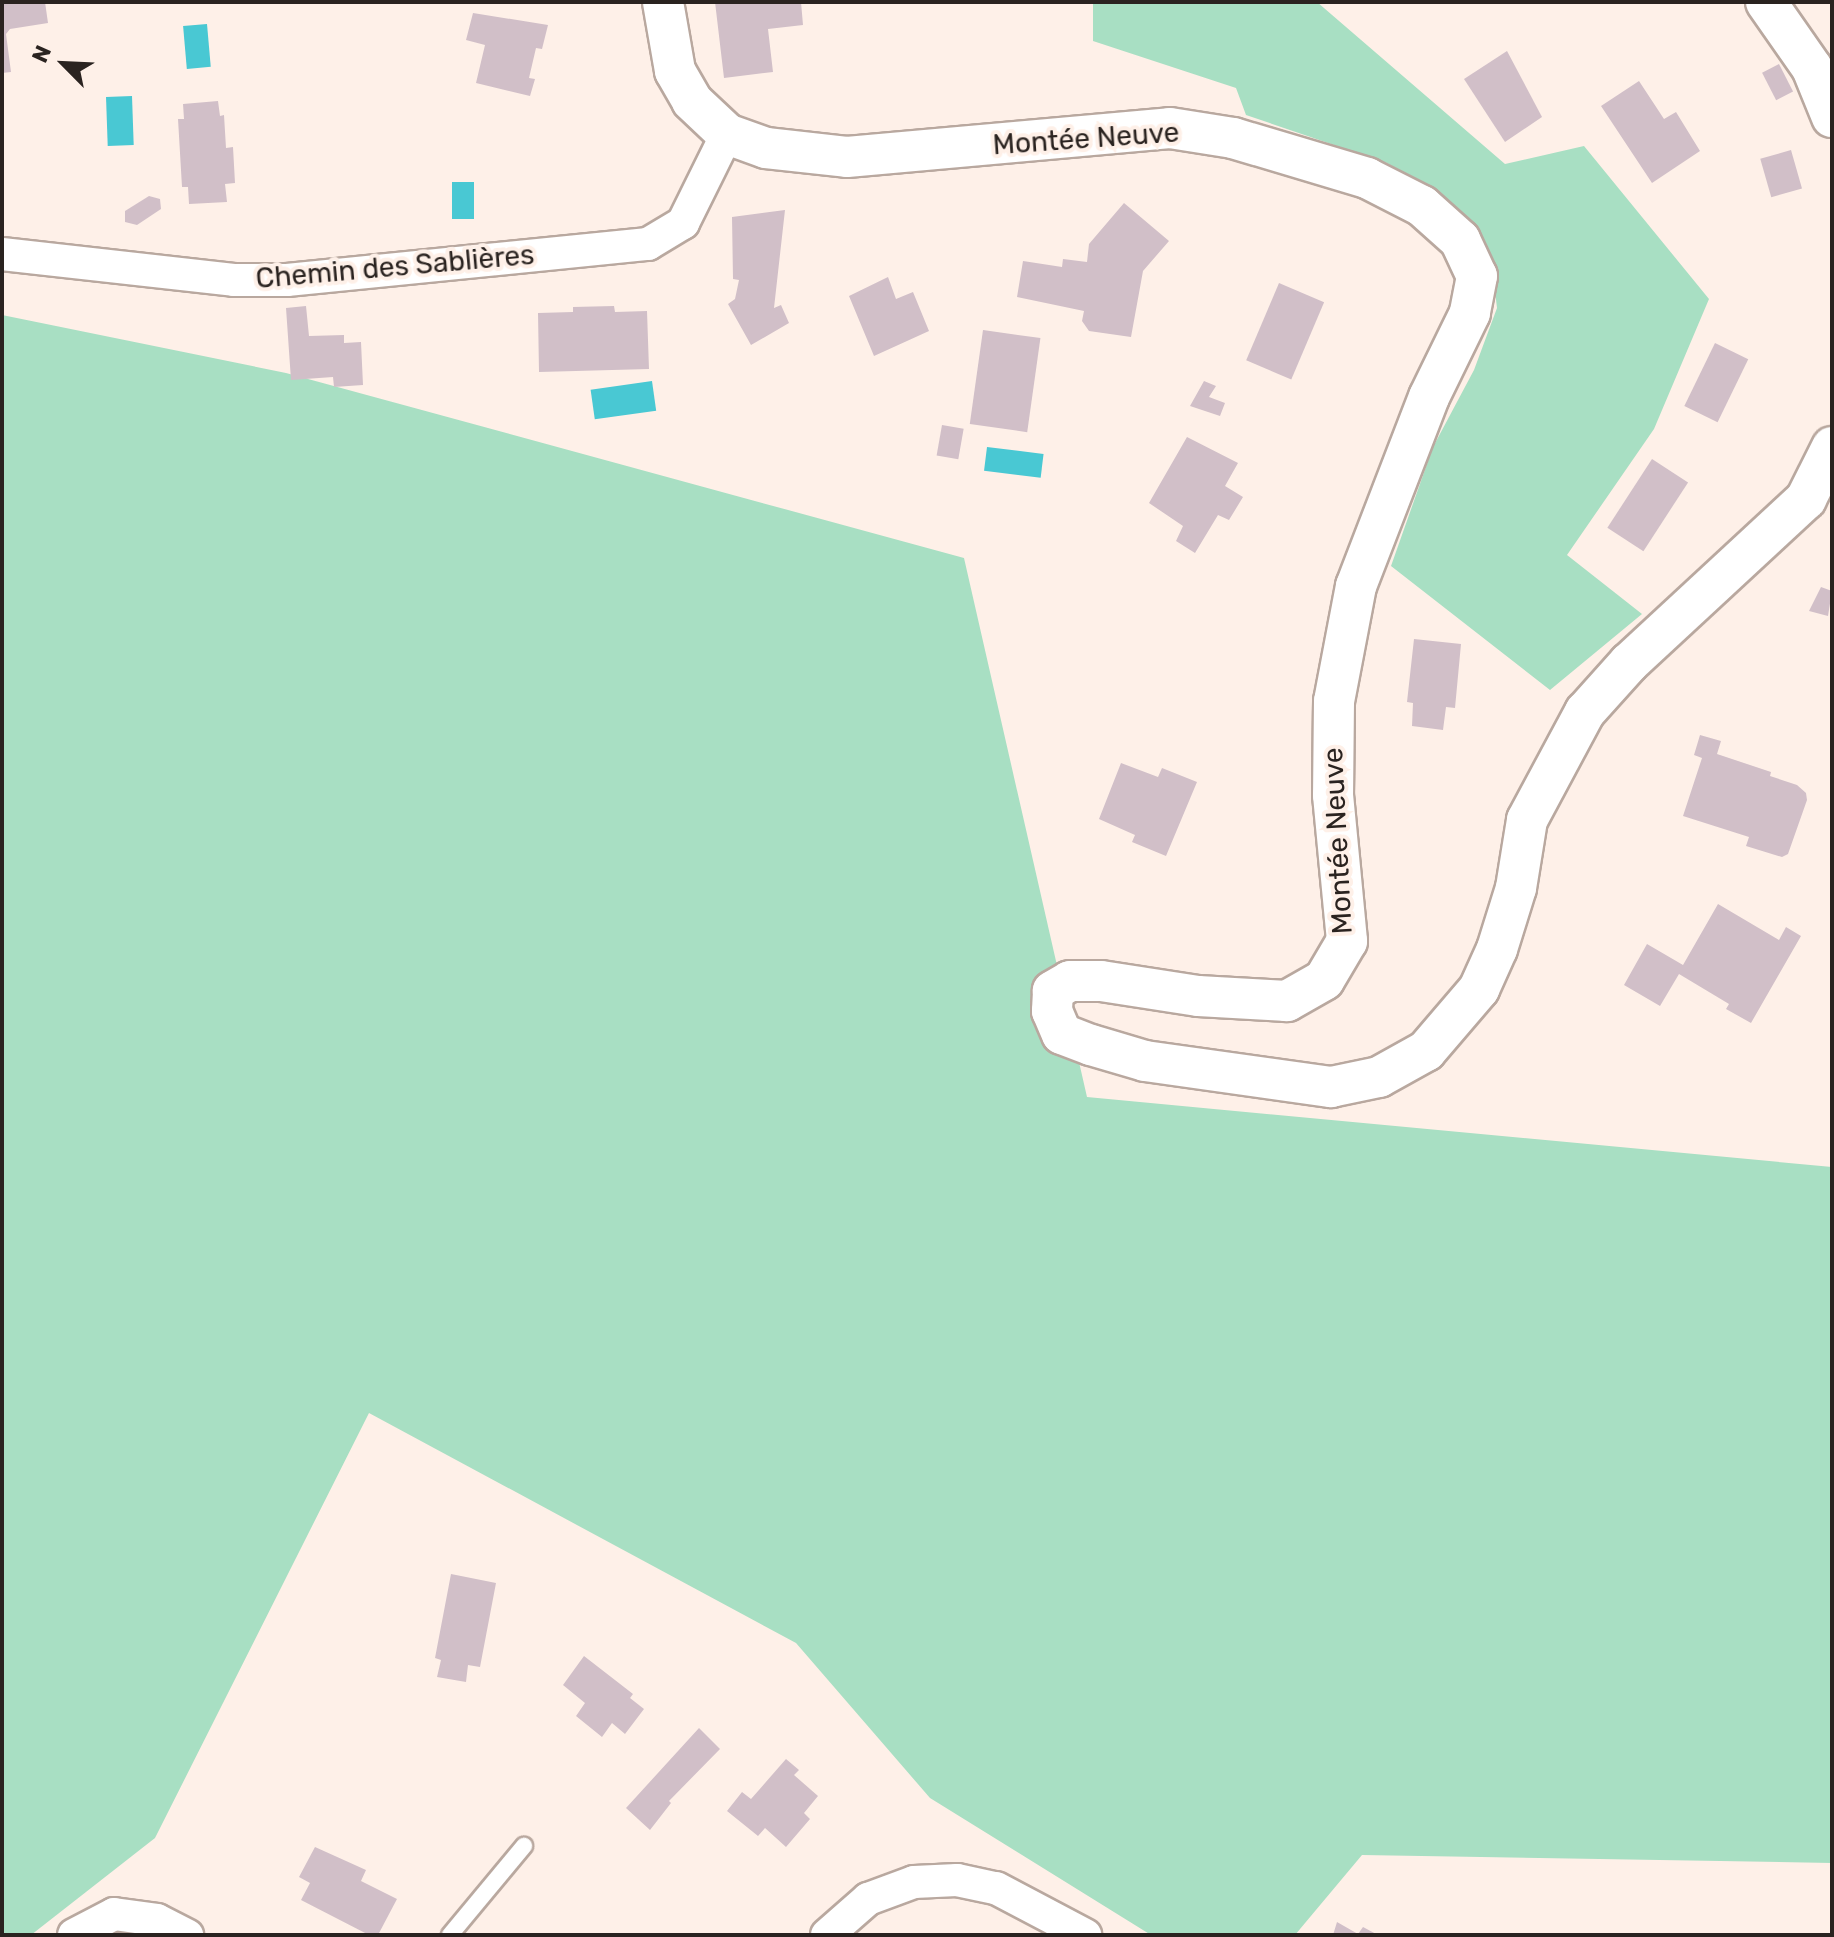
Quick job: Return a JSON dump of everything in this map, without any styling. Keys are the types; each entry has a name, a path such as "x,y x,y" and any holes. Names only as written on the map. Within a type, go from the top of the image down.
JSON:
{"street":[{"name":"Montée Neuve","path":"663,2 675,71 692,101 727,134 766,148 847,157 1170,128 1233,138 1367,178 1422,206 1460,240 1477,276 1470,313 1429,397 1356,586 1334,701 1333,795 1347,941 1324,980 1287,1001 1198,996 1101,981 1070,981 1053,991 1052,1011 1062,1034 1145,1061 1331,1087 1379,1077 1426,1051 1479,989 1497,949 1516,888 1527,820 1585,712 1629,663 1806,499 1832,447"},
{"path":"1766,2 1812,68 1832,117"},
{"name":"Chemin des Sablières","path":"2,254 234,280 287,280 648,244 683,223 727,134"},
{"path":"827,1935 868,1899 914,1882 957,1880 996,1888 1085,1935"},
{"path":"74,1935 114,1914 157,1920 187,1935"}],"lane":[{"path":"450,1935 524,1846"}],"green space":[{"path":"1093,2 1317,2 1505,164 1584,146 1709,299 1654,429 1567,555 1642,614 1550,690 1391,566 1433,447 1474,370 1497,308 1491,258 1464,216 1441,195 1387,163 1246,115 1236,88 1093,41"},
{"path":"2,315 286,373 964,558 1087,1097 1832,1167 1832,1863 1362,1855 1295,1935 1151,1935 930,1798 796,1643 369,1413 155,1838 31,1935 2,1935"}],"water":[{"path":"207,24 211,67 187,69 183,26"},
{"path":"132,96 134,145 108,146 106,97"},
{"path":"452,182 474,182 474,219 452,219"},
{"path":"652,381 656,411 595,419 591,390"},
{"path":"987,447 1044,454 1041,478 984,471"}],"building":[{"path":"2,2 45,2 48,23 10,29 6,34 11,72 2,73"},
{"path":"715,2 801,2 803,25 768,29 773,72 724,78"},
{"path":"473,13 548,25 542,49 536,48 529,78 535,79 530,96 476,83 485,45 466,40"},
{"path":"1507,51 1542,117 1505,142 1464,79"},
{"path":"1779,64 1793,92 1776,100 1762,73"},
{"path":"1639,81 1664,119 1676,112 1700,151 1652,183 1601,106"},
{"path":"218,101 220,116 224,115 226,148 233,147 235,183 225,184 227,202 189,204 188,187 182,187 178,119 184,119 183,104"},
{"path":"1791,150 1802,188 1771,197 1760,159"},
{"path":"149,196 160,199 161,209 137,225 125,222 125,211"},
{"path":"1124,203 1169,241 1143,271 1131,337 1089,331 1082,321 1084,311 1017,297 1023,261 1062,267 1063,259 1087,262 1089,244"},
{"path":"785,210 774,308 781,305 789,323 751,345 728,304 735,299 739,280 733,279 732,217"},
{"path":"888,277 896,299 913,292 929,331 874,356 849,296"},
{"path":"1279,283 1324,302 1291,379 1246,360"},
{"path":"306,306 309,336 344,335 344,343 361,342 363,385 334,387 333,377 291,380 286,308"},
{"path":"614,306 615,312 647,311 649,369 539,372 538,313 573,312 573,307"},
{"path":"983,330 1040,338 1027,432 970,424"},
{"path":"1715,343 1748,359 1718,422 1684,406"},
{"path":"1204,381 1216,386 1209,397 1225,403 1220,416 1190,406"},
{"path":"942,425 964,429 958,459 937,456"},
{"path":"1187,437 1238,463 1225,486 1243,497 1229,520 1218,515 1195,553 1176,541 1183,526 1149,503"},
{"path":"1652,459 1688,482 1643,551 1607,528"},
{"path":"1821,587 1832,591 1828,616 1809,611"},
{"path":"1414,639 1461,644 1455,708 1446,707 1443,730 1412,726 1413,703 1407,702"},
{"path":"1700,735 1721,741 1717,754 1771,772 1770,776 1797,785 1806,793 1807,800 1788,854 1782,857 1746,846 1749,837 1683,816 1702,758 1694,755"},
{"path":"1121,763 1158,777 1162,768 1197,782 1166,856 1132,842 1135,835 1099,819"},
{"path":"1718,904 1779,940 1786,927 1801,936 1751,1023 1726,1009 1729,1004 1679,974 1660,1006 1624,985 1647,944 1683,965"},
{"path":"451,1574 496,1583 480,1667 468,1665 466,1682 437,1677 441,1660 435,1658"},
{"path":"584,1656 633,1694 630,1698 644,1709 625,1734 612,1723 602,1737 576,1716 585,1703 563,1685"},
{"path":"699,1728 720,1749 669,1801 671,1803 650,1830 626,1808"},
{"path":"786,1759 799,1770 794,1775 818,1796 804,1813 810,1819 786,1847 765,1828 758,1836 727,1811 742,1792 751,1799"},
{"path":"315,1847 366,1870 361,1881 397,1899 378,1935 369,1935 301,1900 310,1883 299,1877"},
{"path":"1337,1922 1358,1934 1363,1927 1378,1935 1333,1935"}]}
